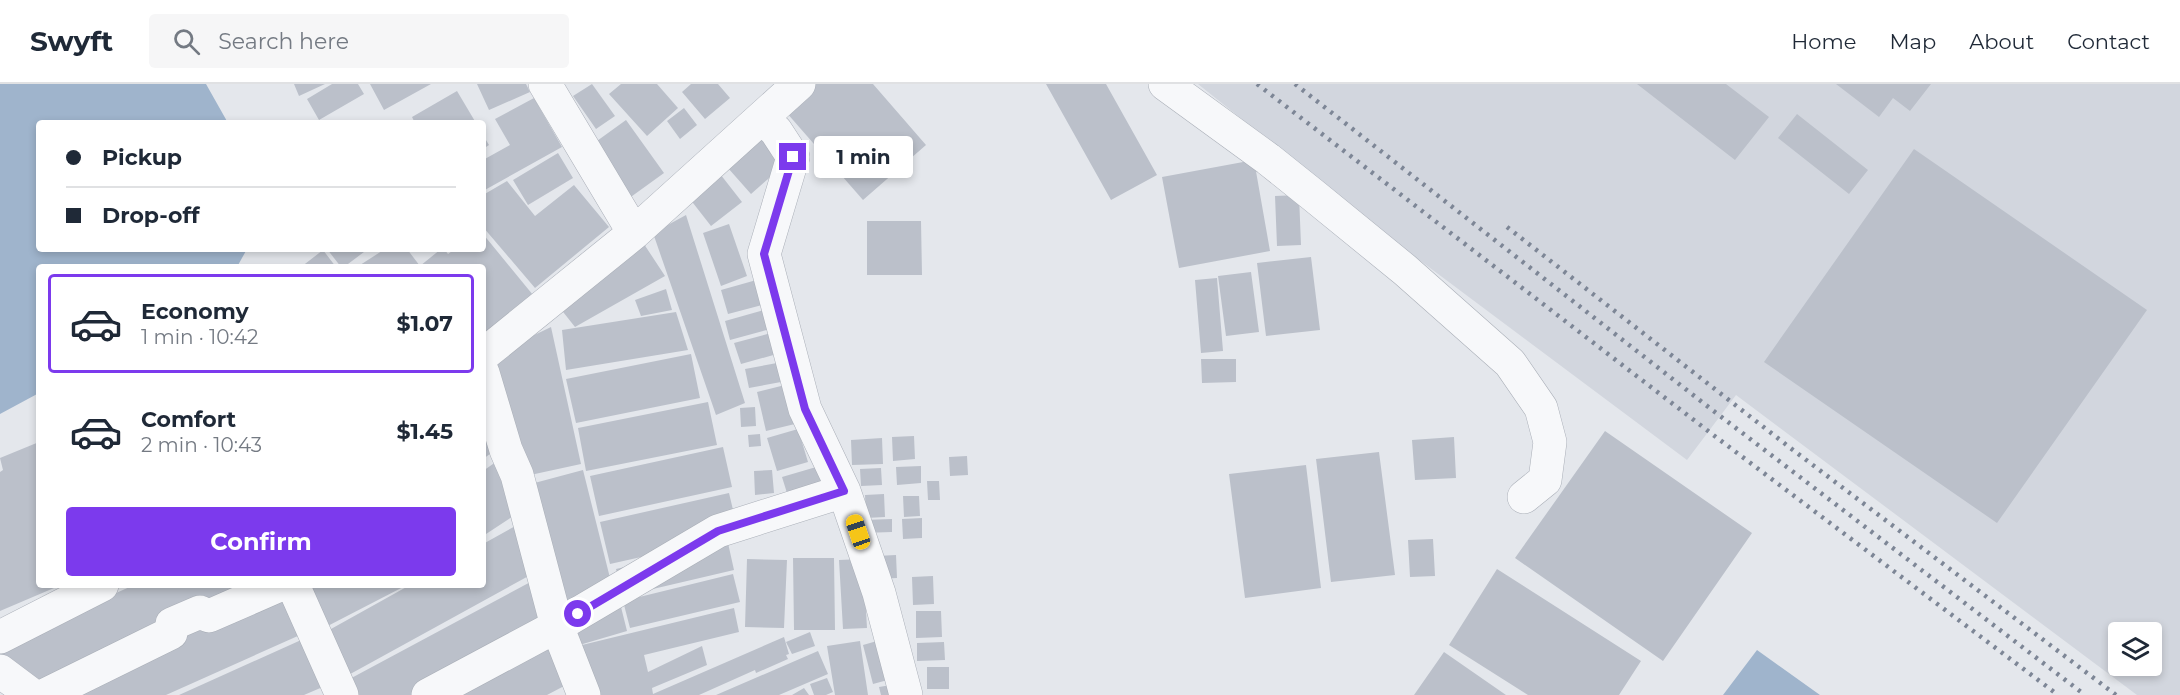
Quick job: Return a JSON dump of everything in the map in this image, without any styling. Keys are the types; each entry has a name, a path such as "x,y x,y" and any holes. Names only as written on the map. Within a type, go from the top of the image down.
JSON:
{"street":[{"path":"545,84 634,233"},
{"path":"486,353 634,233 798,84"},
{"path":"1165,84 1313,195 1405,270 1510,363 1541,408 1550,442 1545,480 1524,497"},
{"path":"762,118 776,130 793,157 764,254 805,409 844,491 879,593 906,695"},
{"path":"486,394 495,458 516,475 557,626 584,695"},
{"path":"428,695 557,626 718,531 844,491"},
{"path":"0,637 96,588"},
{"path":"45,695 171,633 172,624 201,612 209,616 273,588"},
{"path":"294,588 342,695"},
{"path":"0,671 32,695"}],"shaded area":[{"path":"1198,84 2180,84 2180,695 2137,695 2112,676 2162,676 2162,622 2108,622 2108,673 1736,395 1687,460 1402,247"}],"water":[{"path":"0,84 206,84 226,120 36,120 36,252 245,252 239,264 36,264 36,395 0,414"},
{"path":"1757,650 1820,695 1723,695"}],"building":[{"path":"294,84 325,84 299,96"},
{"path":"332,84 358,84 364,94 319,120 307,99"},
{"path":"370,84 431,84 384,110"},
{"path":"477,84 526,84 530,92 489,110"},
{"path":"592,84 615,116 596,129 573,96"},
{"path":"621,84 657,84 678,108 647,136 609,94"},
{"path":"691,84 718,84 730,98 705,119 682,92"},
{"path":"802,84 873,84 926,145 863,200 779,104"},
{"path":"1046,84 1106,84 1157,175 1111,200"},
{"path":"1637,84 1726,84 1769,117 1735,160"},
{"path":"1836,84 1931,84 1910,111 1893,98 1879,117"},
{"path":"457,91 474,120 414,120 412,117"},
{"path":"534,98 562,147 486,189 486,158 510,145 495,119"},
{"path":"684,108 697,125 680,139 667,121"},
{"path":"1797,114 1868,170 1849,194 1778,138"},
{"path":"626,120 664,173 628,199 590,146"},
{"path":"753,130 784,165 751,194 720,159"},
{"path":"1914,149 2147,310 1997,523 1764,362"},
{"path":"558,153 573,178 528,205 513,180"},
{"path":"1254,160 1270,251 1179,268 1162,177"},
{"path":"717,170 742,202 711,226 686,194"},
{"path":"507,181 535,216 574,185 609,227 535,288 486,231 486,193"},
{"path":"1299,195 1301,245 1277,246 1275,196"},
{"path":"686,215 745,403 716,415 653,233"},
{"path":"867,221 921,221 922,275 867,275"},
{"path":"729,224 747,276 721,286 703,233"},
{"path":"486,238 533,295 486,334 486,264 422,264 437,252 448,254 451,252 486,252"},
{"path":"642,241 665,276 575,327 556,303"},
{"path":"320,252 325,252 334,264 305,264"},
{"path":"329,252 364,252 348,264 339,264"},
{"path":"380,252 409,252 418,264 362,264"},
{"path":"1311,257 1320,330 1266,336 1257,263"},
{"path":"1251,272 1259,332 1226,336 1218,276"},
{"path":"1217,278 1223,351 1201,353 1195,280"},
{"path":"760,279 766,304 728,314 721,290"},
{"path":"666,289 672,310 641,316 635,300"},
{"path":"764,310 770,329 730,340 725,321"},
{"path":"676,312 688,350 566,370 562,330"},
{"path":"551,327 581,464 521,477 493,355"},
{"path":"771,333 777,354 741,364 734,343"},
{"path":"691,354 700,398 576,423 566,379"},
{"path":"1201,359 1236,359 1236,382 1202,383"},
{"path":"777,363 781,382 749,388 745,369"},
{"path":"789,384 799,423 766,431 757,392"},
{"path":"708,402 717,445 586,471 578,428"},
{"path":"755,407 756,426 741,427 740,408"},
{"path":"486,415 501,446 486,457"},
{"path":"798,429 808,462 777,471 767,438"},
{"path":"1605,431 1752,533 1663,661 1515,558"},
{"path":"760,434 761,446 749,447 748,435"},
{"path":"914,436 915,459 893,461 892,437"},
{"path":"1454,437 1456,478 1415,480 1412,440"},
{"path":"882,438 883,464 852,465 851,440"},
{"path":"36,443 36,588 54,588 0,611 0,472 3,470 0,458"},
{"path":"723,447 732,487 599,516 590,476"},
{"path":"1379,452 1395,575 1331,582 1316,459"},
{"path":"967,456 968,475 950,476 949,457"},
{"path":"500,459 518,513 486,534 486,469"},
{"path":"823,465 833,496 792,509 782,477"},
{"path":"1306,465 1321,588 1245,598 1229,474"},
{"path":"921,466 921,483 897,485 896,467"},
{"path":"881,468 882,485 861,486 860,469"},
{"path":"583,470 617,606 565,619 527,485"},
{"path":"772,470 774,493 755,495 754,471"},
{"path":"927,481 939,481 940,500 928,500"},
{"path":"729,493 739,535 610,564 600,522"},
{"path":"884,494 885,517 866,518 865,495"},
{"path":"903,496 919,496 920,516 904,517"},
{"path":"922,518 922,538 903,539 902,519"},
{"path":"892,519 892,532 863,533 863,520"},
{"path":"519,524 534,573 343,678 322,634 405,588 486,588 486,542"},
{"path":"1433,539 1435,576 1410,577 1408,540"},
{"path":"728,543 734,570 623,596 616,569"},
{"path":"896,555 897,578 877,579 876,556"},
{"path":"793,558 834,558 835,630 794,630"},
{"path":"747,559 787,560 784,628 745,627"},
{"path":"863,559 867,628 843,629 839,560"},
{"path":"1497,569 1641,661 1619,695 1528,695 1449,645"},
{"path":"733,574 740,602 630,628 623,601"},
{"path":"933,576 934,604 913,605 912,577"},
{"path":"536,579 552,626 423,695 349,695 344,682"},
{"path":"127,588 267,588 42,691 0,660 0,645"},
{"path":"283,588 289,588 309,631 166,695 65,695 176,632"},
{"path":"297,588 401,588 318,631"},
{"path":"621,607 627,631 576,646 569,621"},
{"path":"734,608 739,632 644,655 648,672 702,646 707,665 652,688 653,694 784,637 789,654 786,655 788,659 756,673 755,670 699,695 598,695 582,645"},
{"path":"916,611 941,611 942,637 916,638"},
{"path":"810,632 815,646 792,654 786,642"},
{"path":"550,635 566,685 547,695 437,695"},
{"path":"310,636 332,683 304,695 179,695"},
{"path":"884,639 895,678 873,684 863,645"},
{"path":"860,641 868,695 835,695 827,646"},
{"path":"944,642 945,660 917,661 917,643"},
{"path":"818,651 828,674 779,695 716,695"},
{"path":"1444,652 1506,695 1414,695"},
{"path":"927,667 949,667 949,689 927,689"},
{"path":"827,678 833,692 826,695 814,695 810,684"},
{"path":"897,684 899,695 881,695 879,687"},
{"path":"804,688 809,695 792,695"}],"railway":[{"path":"1257,84 1712,434 2058,695"},
{"path":"1295,84 1711,409 2085,695"},
{"path":"1507,227 1793,450 2116,695"}],"route":[{"path":"578,614 718,531 844,491 805,409 764,254 793,157"}]}
